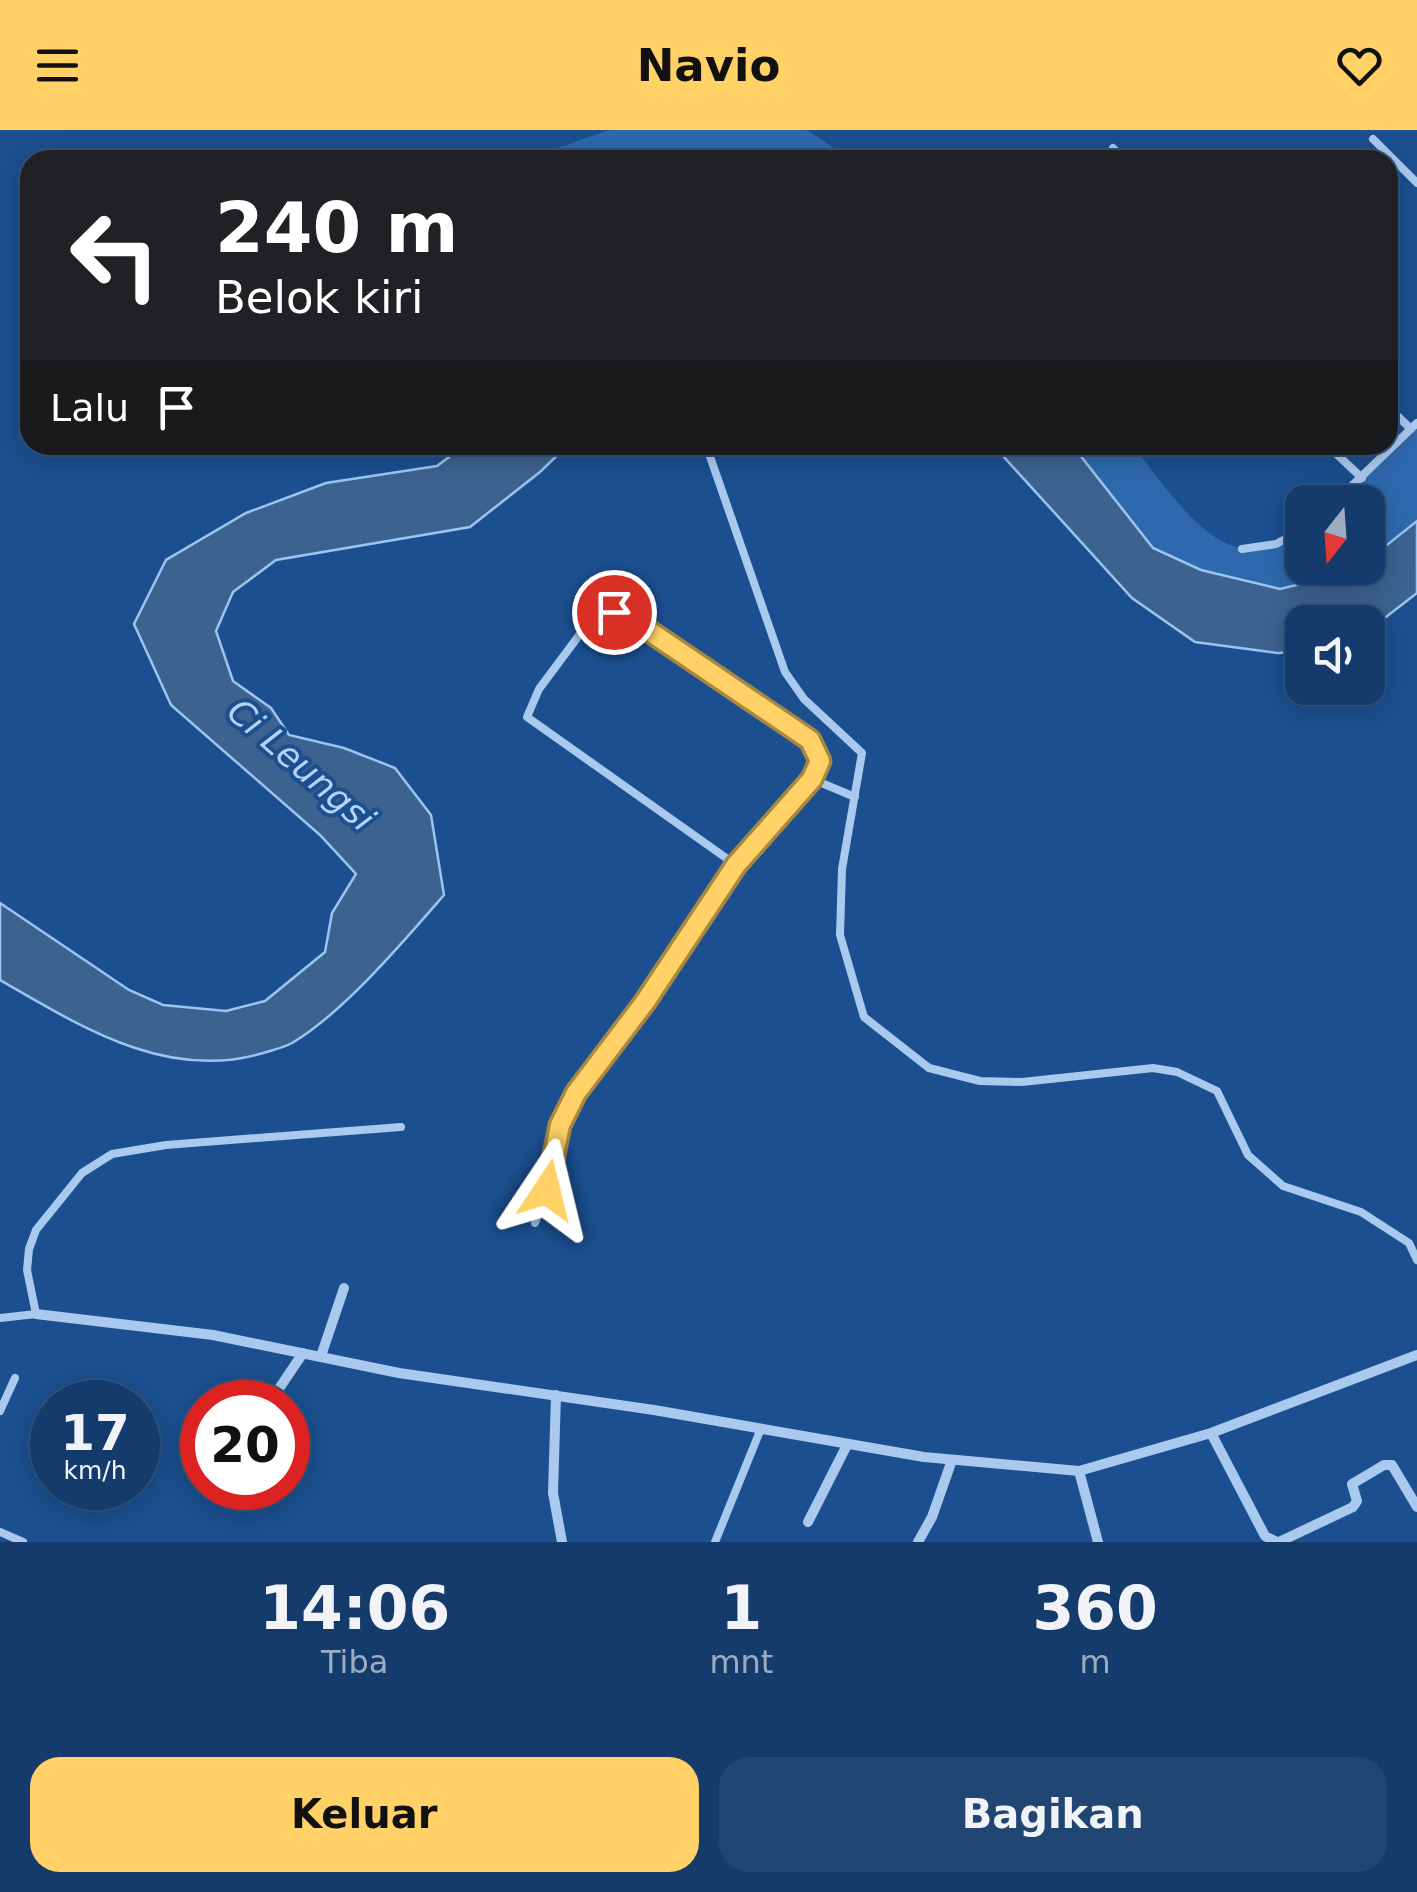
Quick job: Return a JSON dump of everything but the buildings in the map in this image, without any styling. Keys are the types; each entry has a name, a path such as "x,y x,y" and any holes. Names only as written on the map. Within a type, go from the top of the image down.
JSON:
{"street":[{"path":"321,1356 344,1288"},
{"path":"36,1314 176,1330 430,1378 556,1395 846,1445 952,1460 1079,1471 1211,1433 1417,1355"},
{"path":"285,1380 303,1353"},
{"path":"556,1395 553,1493 562,1542"},
{"path":"1211,1433 1265,1536 1278,1542 1353,1507 1356,1501 1352,1484 1384,1465 1392,1465 1417,1507"},
{"path":"808,1522 846,1445"},
{"path":"918,1542 932,1517 952,1460"},
{"path":"1079,1471 1098,1542"}],"lane":[{"path":"1373,139 1384,150"},
{"path":"1398,164 1417,183"},
{"path":"710,455 786,672 804,699 862,753 842,869 840,935 864,1018 929,1068 980,1081 1022,1082 1153,1068 1178,1072 1217,1091 1248,1155 1283,1186 1361,1212 1409,1243 1417,1260"},
{"path":"1338,455 1362,478"},
{"path":"1354,485 1385,455"},
{"path":"1242,548 1285,539"},
{"path":"536,1223 560,1125 576,1093 645,1002 736,865 812,779 820,761 810,740 627,616 604,612 592,618 539,689 528,717 736,865"},
{"path":"812,779 855,797"},
{"path":"0,1318 36,1314 28,1270 29,1249 36,1230 82,1173 112,1154 166,1145 401,1127"},
{"path":"0,1411 14,1378"},
{"path":"715,1542 760,1431"},
{"path":"0,1532 22,1542"}],"shaded area":[{"path":"609,130 807,130 837,150 552,150"},
{"path":"1417,419 1417,521 1385,546 1385,485 1351,485 1381,455 1398,455 1398,438"},
{"path":"1080,455 1140,455 1182,507 1212,535 1228,544 1259,547 1285,538 1285,585 1297,585 1280,589 1201,570 1153,548"}],"water":[{"name":"Ci Leungsi","path":"452,455 558,455 470,527 276,560 233,592 216,631 233,681 271,708 289,735 344,748 395,768 431,815 444,895 372,975 312,1030 285,1046 227,1060 159,1055 125,1045 0,980 0,903 129,990 163,1005 226,1011 265,1001 325,952 332,913 356,874 320,835 171,705 134,624 166,560 246,513 326,483 437,466"},
{"path":"1002,455 1080,455 1153,548 1201,570 1280,589 1297,585 1385,585 1385,546 1417,521 1417,593 1385,618 1385,605 1285,605 1285,653 1195,642 1132,598"}],"route":[{"path":"547,1190 560,1125 576,1093 645,1002 736,865 812,779 820,761 810,740 627,616 614,612"}]}
